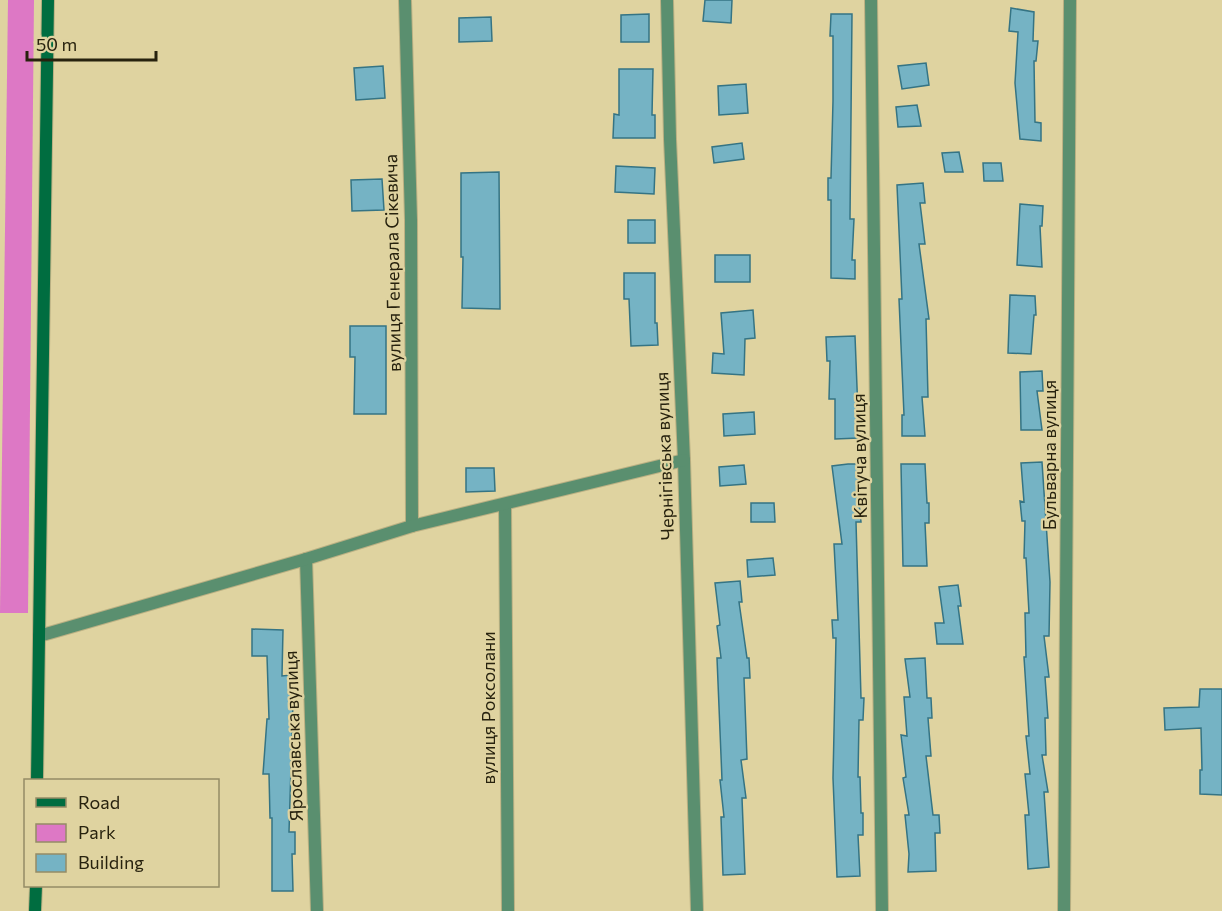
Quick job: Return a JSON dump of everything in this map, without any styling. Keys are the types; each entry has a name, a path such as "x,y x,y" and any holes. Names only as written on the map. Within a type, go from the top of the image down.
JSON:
{"street":[{"path":"37,779 48,0"},
{"name":"вулиця Генерала Сікевича","path":"405,0 411,220 412,526"},
{"name":"Чернігівська вулиця","path":"667,0 670,139 684,460 697,911"},
{"name":"Квітуча вулиця","path":"871,0 882,911"},
{"name":"Бульварна вулиця","path":"1064,911 1070,0"},
{"path":"39,636 412,526 684,460"},
{"name":"вулиця Роксолани","path":"505,505 508,911"},
{"name":"Ярославська вулиця","path":"306,559 317,911"},
{"path":"35,911 36,887"}],"green space":[{"path":"8,0 34,0 28,613 0,613"}],"building":[{"path":"705,0 732,0 731,23 703,21"},
{"path":"1011,8 1034,12 1033,41 1038,41 1036,61 1034,61 1035,122 1041,123 1041,141 1020,139 1015,83 1018,32 1009,31"},
{"path":"649,14 649,42 621,42 621,15"},
{"path":"831,14 852,14 850,219 854,219 852,260 855,260 855,279 831,278 831,200 828,200 828,178 831,178 833,101"},
{"path":"491,17 492,41 459,42 459,18"},
{"path":"926,63 929,85 902,89 898,66"},
{"path":"383,66 385,98 356,100 354,68"},
{"path":"619,69 653,69 652,115 655,115 655,138 613,138 614,114 619,115"},
{"path":"746,84 748,113 719,115 718,86"},
{"path":"917,105 921,126 898,127 896,107"},
{"path":"742,143 744,159 714,163 712,147"},
{"path":"959,152 963,172 945,172 942,153"},
{"path":"983,163 1001,163 1003,181 984,181"},
{"path":"616,166 655,168 654,194 615,192"},
{"path":"499,172 500,309 462,308 461,173"},
{"path":"382,179 384,210 352,211 351,180"},
{"path":"923,183 925,203 920,203 925,244 919,244 929,319 926,319 928,397 922,397 925,436 902,436 902,415 904,415 899,299 902,299 897,185"},
{"path":"1020,204 1043,206 1042,226 1040,226 1042,267 1017,265"},
{"path":"628,220 655,220 655,243 628,243"},
{"path":"715,255 750,255 750,282 715,282"},
{"path":"624,273 655,273 655,323 657,323 658,345 631,346 629,299 624,299"},
{"path":"1010,295 1035,296 1036,315 1034,315 1031,354 1008,353"},
{"path":"753,310 755,338 745,339 744,375 712,373 713,353 724,354 721,313"},
{"path":"350,326 386,326 386,414 354,414 355,357 350,357"},
{"path":"855,336 859,438 835,439 835,399 829,399 830,361 827,361 826,337"},
{"path":"1042,371 1043,391 1037,391 1042,430 1021,430 1020,372"},
{"path":"754,412 755,434 724,436 723,414"},
{"path":"1042,462 1050,582 1049,636 1044,636 1049,677 1045,677 1048,718 1045,718 1046,755 1042,755 1048,792 1044,792 1049,867 1028,869 1025,815 1029,815 1025,774 1030,774 1026,736 1029,736 1024,657 1026,657 1025,613 1029,613 1026,558 1024,558 1025,521 1022,521 1020,501 1024,502 1021,463"},
{"path":"861,464 863,482 857,483 861,522 856,522 861,698 864,698 863,720 859,720 858,777 860,777 863,835 858,835 860,876 837,877 833,778 836,638 833,638 832,620 838,620 834,544 842,544 832,466"},
{"path":"901,464 925,464 927,503 929,503 929,523 925,523 927,566 903,566"},
{"path":"744,465 746,484 720,486 719,467"},
{"path":"466,468 494,468 495,491 466,492"},
{"path":"751,503 774,503 775,522 751,522"},
{"path":"773,558 775,575 748,577 747,560"},
{"path":"740,581 742,602 739,602 747,658 749,658 750,678 744,678 747,759 741,760 746,798 742,798 745,874 723,875 721,817 724,817 720,780 722,780 717,658 721,658 715,583"},
{"path":"958,585 963,644 937,644 935,623 944,623 939,587"},
{"path":"252,629 283,630 282,676 291,675 293,703 289,832 295,832 295,854 292,854 293,891 272,891 272,818 270,818 269,774 263,774 267,719 269,719 267,656 252,656"},
{"path":"925,658 927,698 931,698 932,718 928,718 931,756 926,756 933,815 939,815 940,833 935,833 936,871 908,872 909,854 905,815 909,815 903,778 906,777 901,735 907,736 904,697 910,697 905,659"},
{"path":"1200,689 1222,689 1222,795 1200,794 1201,728 1165,730 1164,708 1199,707"}]}
